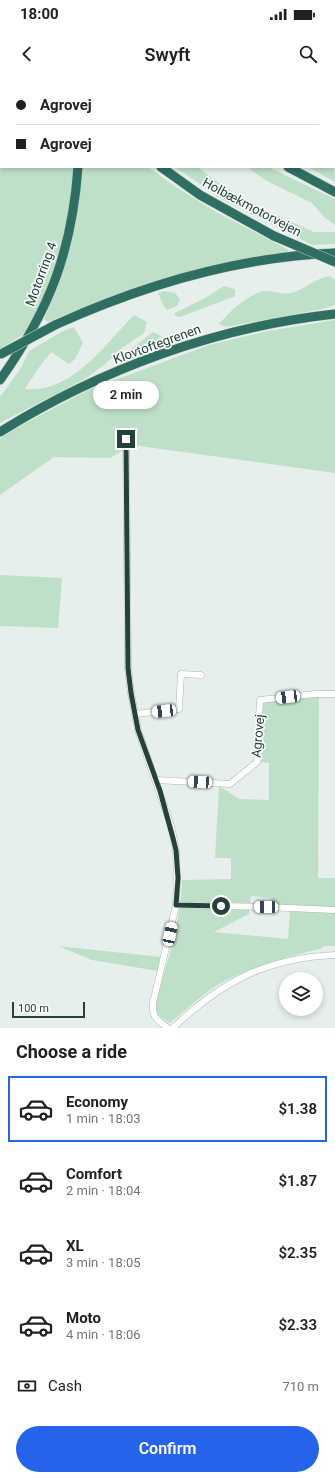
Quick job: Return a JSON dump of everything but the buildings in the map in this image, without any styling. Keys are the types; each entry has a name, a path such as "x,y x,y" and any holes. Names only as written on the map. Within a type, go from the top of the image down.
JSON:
{"highway":[{"name":"Motorring 4","path":"0,380 20,352 36,323 57,277 72,223 78,168"},
{"path":"158,168 174,176"},
{"name":"Holbækmotorvejen","path":"162,168 200,195 274,236 335,262"},
{"path":"290,168 335,192"},
{"path":"1,355 55,325 118,298 194,275 270,260 335,253"},
{"name":"Klovtoftegrenen","path":"0,432 77,389 127,367 194,343 255,327 335,314"}],"street":[{"path":"126,439 128,668 138,730 171,826 176,850 178,878 176,905 153,1003 154,1017 168,1028"},
{"path":"135,714 179,709 181,674 201,675"},
{"name":"Agrovej","path":"156,780 230,784 257,762 260,700 315,694 335,694"},
{"path":"176,905 335,910"},
{"path":"173,1028 204,1000 238,979 258,970 284,962 312,956 335,955"}],"green space":[{"path":"0,168 75,168 71,206 57,266 29,331 0,349"},
{"path":"83,168 149,168 216,212 289,250 287,253 240,260 175,275 120,293 48,322 44,319 65,263 75,226"},
{"path":"176,168 198,168 226,188 273,214 314,232 335,232 335,244 312,245 222,199"},
{"path":"248,168 270,168 335,199 335,225 324,217 312,203 265,180"},
{"path":"310,168 334,168 335,182"},
{"path":"330,276 335,280 334,305 323,309 226,327 219,324 228,314 253,295 266,291 285,294 291,293 320,279"},
{"path":"224,286 235,289 235,296 180,317 175,316 175,313 207,297"},
{"path":"165,291 175,293 180,299 177,306 167,310 158,293"},
{"path":"134,315 147,322 144,333 122,348 104,365 85,379 0,423 0,397 21,368 29,351 63,331 74,327 83,343 75,359 69,364 51,352 25,389 42,388 58,384 86,365"},
{"path":"335,320 335,473 132,445 110,458 54,457 0,495 0,439 7,433 88,390 209,345 268,331"},
{"path":"153,332 161,336 152,346 131,357 127,356 128,351"},
{"path":"0,575 62,578 58,628 0,626"},
{"path":"319,696 318,878 335,878 335,908 275,906 270,898 251,896 249,914 214,932 288,939 290,911 335,913 335,946 325,946 239,974 207,992 170,1023 157,1015 155,1004 169,958 176,927 182,880 231,879 231,858 215,858 219,786 239,799 269,800 269,763 261,762 263,701"},
{"path":"58,946 161,957 158,971 92,960"}],"route":[{"path":"126,439 128,668 138,730 171,826 176,850 178,878 176,905 221,906"}]}
